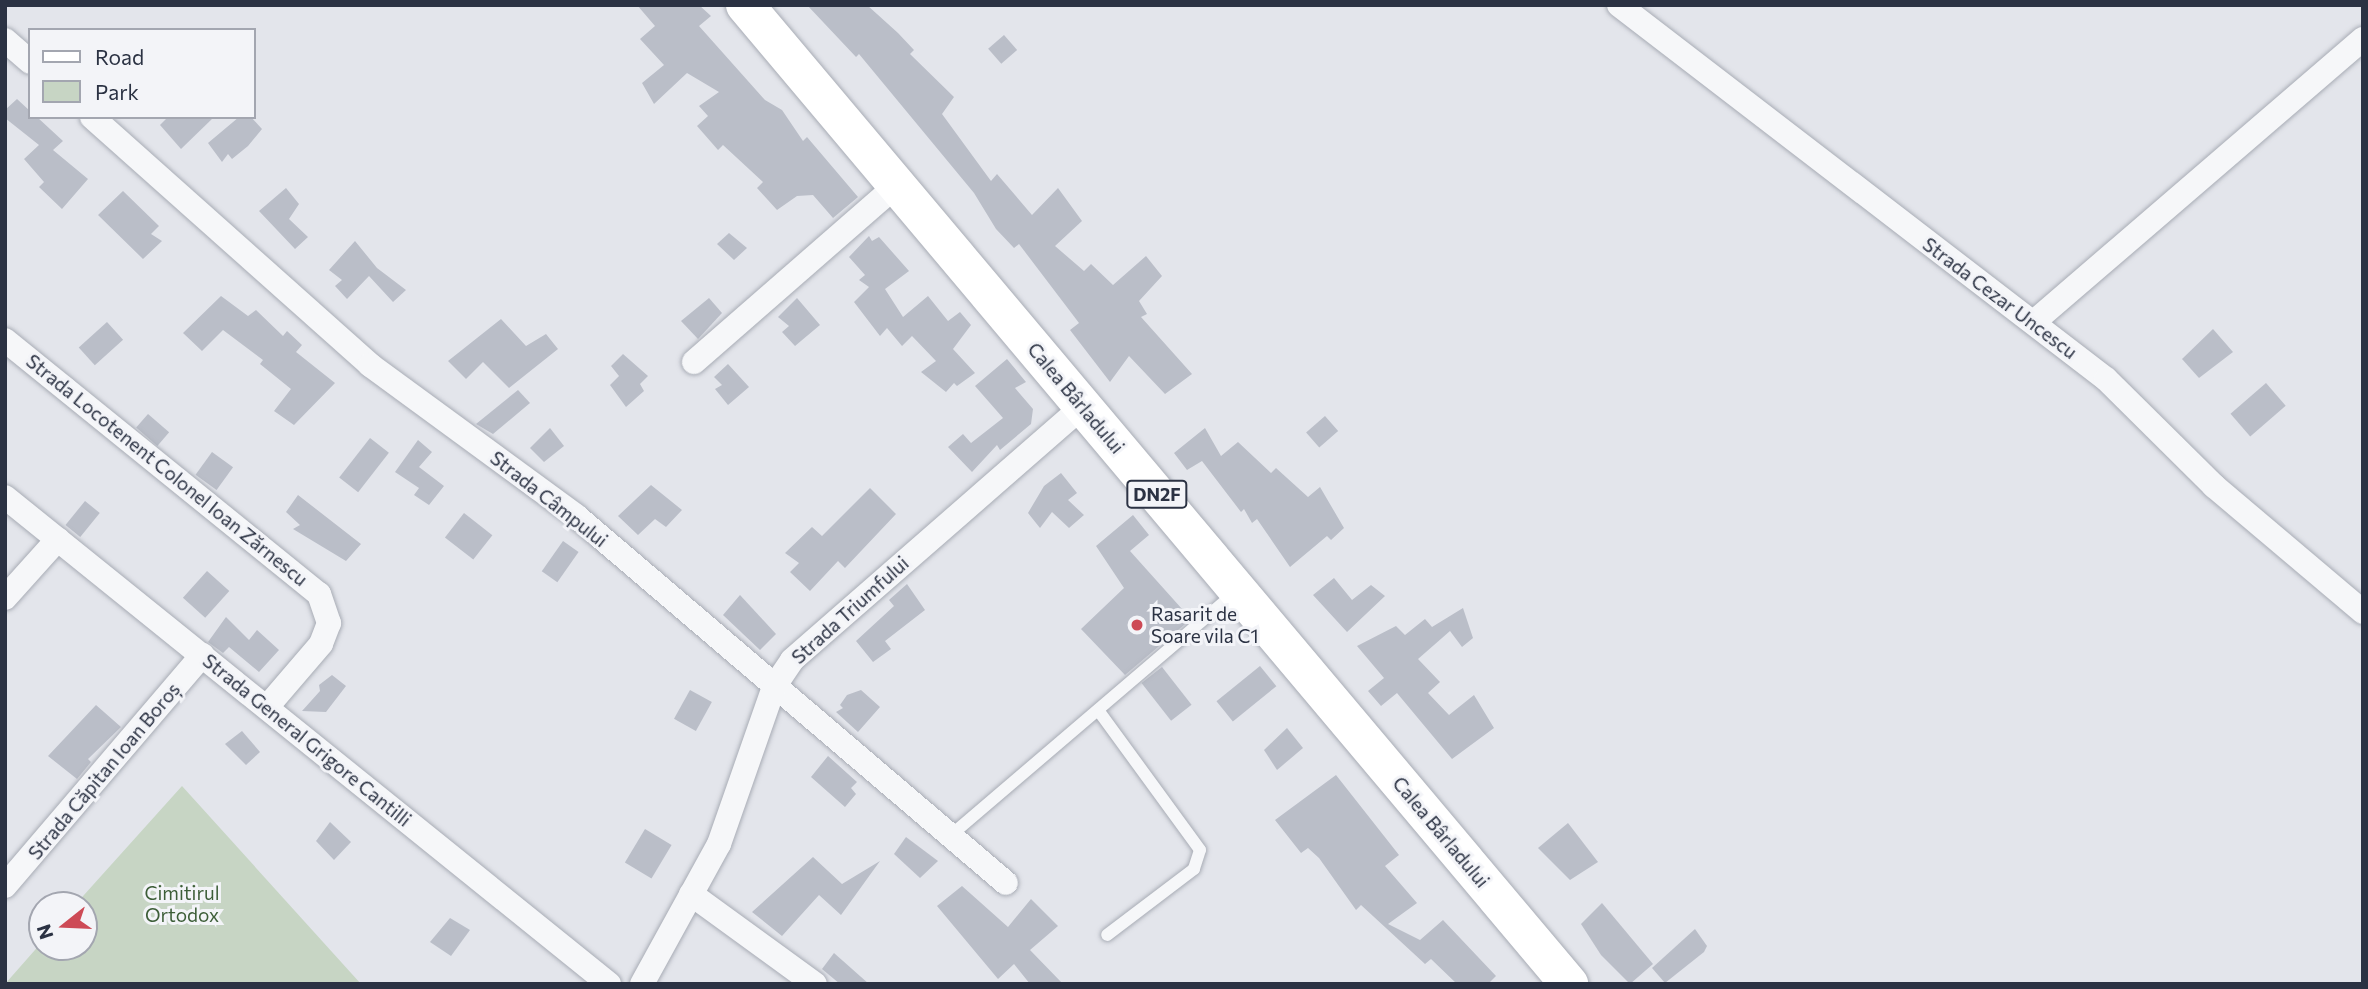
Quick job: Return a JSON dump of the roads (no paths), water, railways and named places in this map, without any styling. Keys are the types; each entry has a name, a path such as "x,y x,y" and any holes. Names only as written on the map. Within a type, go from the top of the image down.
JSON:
{"main road":[{"name":"Calea Bârladului","path":"745,5 1569,984"}],"street":[{"name":"Strada Cezar Uncescu","path":"1619,5 1873,204 2035,321 2106,379 2214,486 2357,598"},
{"path":"2035,321 2363,39"},
{"path":"5,40 28,60"},
{"name":"Strada Câmpului","path":"94,119 370,365 576,516 1006,883"},
{"path":"694,362 897,185"},
{"name":"Strada Locotenent Colonel Ioan Zărnescu","path":"5,340 319,594 329,623 321,644 267,707"},
{"name":"Strada Triumfului","path":"642,984 719,844 774,687 812,640 1083,406"},
{"name":"Strada General Grigore Cantilli","path":"5,497 609,984"},
{"path":"5,598 58,539"},
{"name":"Strada Căpitan Ioan Boroș","path":"5,886 202,656"},
{"path":"691,894 815,984"}],"lane":[{"path":"950,835 1238,591"},
{"path":"1098,710 1200,850 1194,869 1107,935"}],"place":[{"name":"Rasarit de Soare vila C1","path":"1137,625"}],"park label":[{"name":"Cimitirul Ortodox","path":"182,904"}]}
